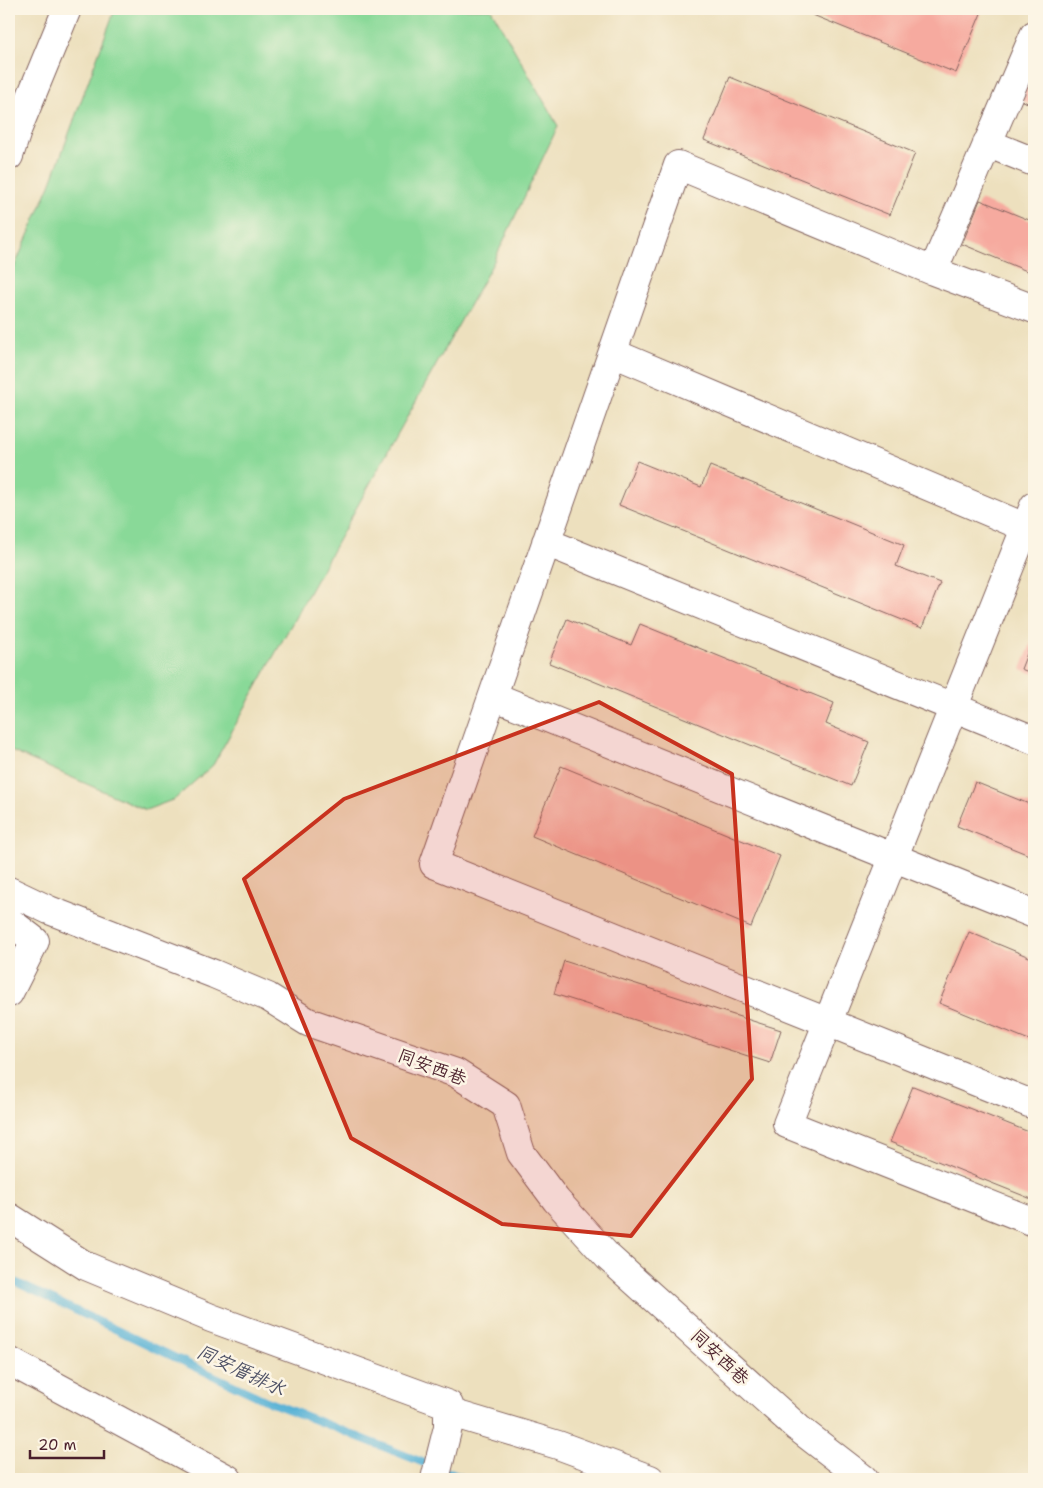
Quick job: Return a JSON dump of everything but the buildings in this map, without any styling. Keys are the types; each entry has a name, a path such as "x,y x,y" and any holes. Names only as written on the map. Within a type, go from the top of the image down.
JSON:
{"street":[{"path":"9,156 13,126 67,9"},
{"path":"933,271 1034,35"},
{"path":"987,143 1034,162"},
{"path":"1034,309 933,271 678,164 434,864 1034,1105"},
{"path":"612,353 1031,521 787,1124 1034,1222"},
{"path":"546,542 1034,740"},
{"path":"493,696 1034,914"},
{"name":"同安西巷","path":"9,891 49,910 268,997 308,1022 456,1073 485,1090 506,1105 521,1153 556,1200 608,1257 798,1428 864,1479"},
{"path":"9,921 35,941 9,993"},
{"path":"9,1217 86,1266 211,1318 449,1405 448,1420 435,1479"},
{"path":"9,1361 228,1479"},
{"path":"448,1420 558,1446 650,1479"}],"highlighted area":[{"path":"599,702 732,774 752,1079 631,1236 502,1224 351,1138 244,879 344,799"}],"green space":[{"path":"115,9 491,9 558,126 493,263 213,765 175,799 146,810 9,750 9,279 50,185"}],"waterway":[{"name":"同安厝排水","path":"9,1279 267,1401 465,1479"}]}
